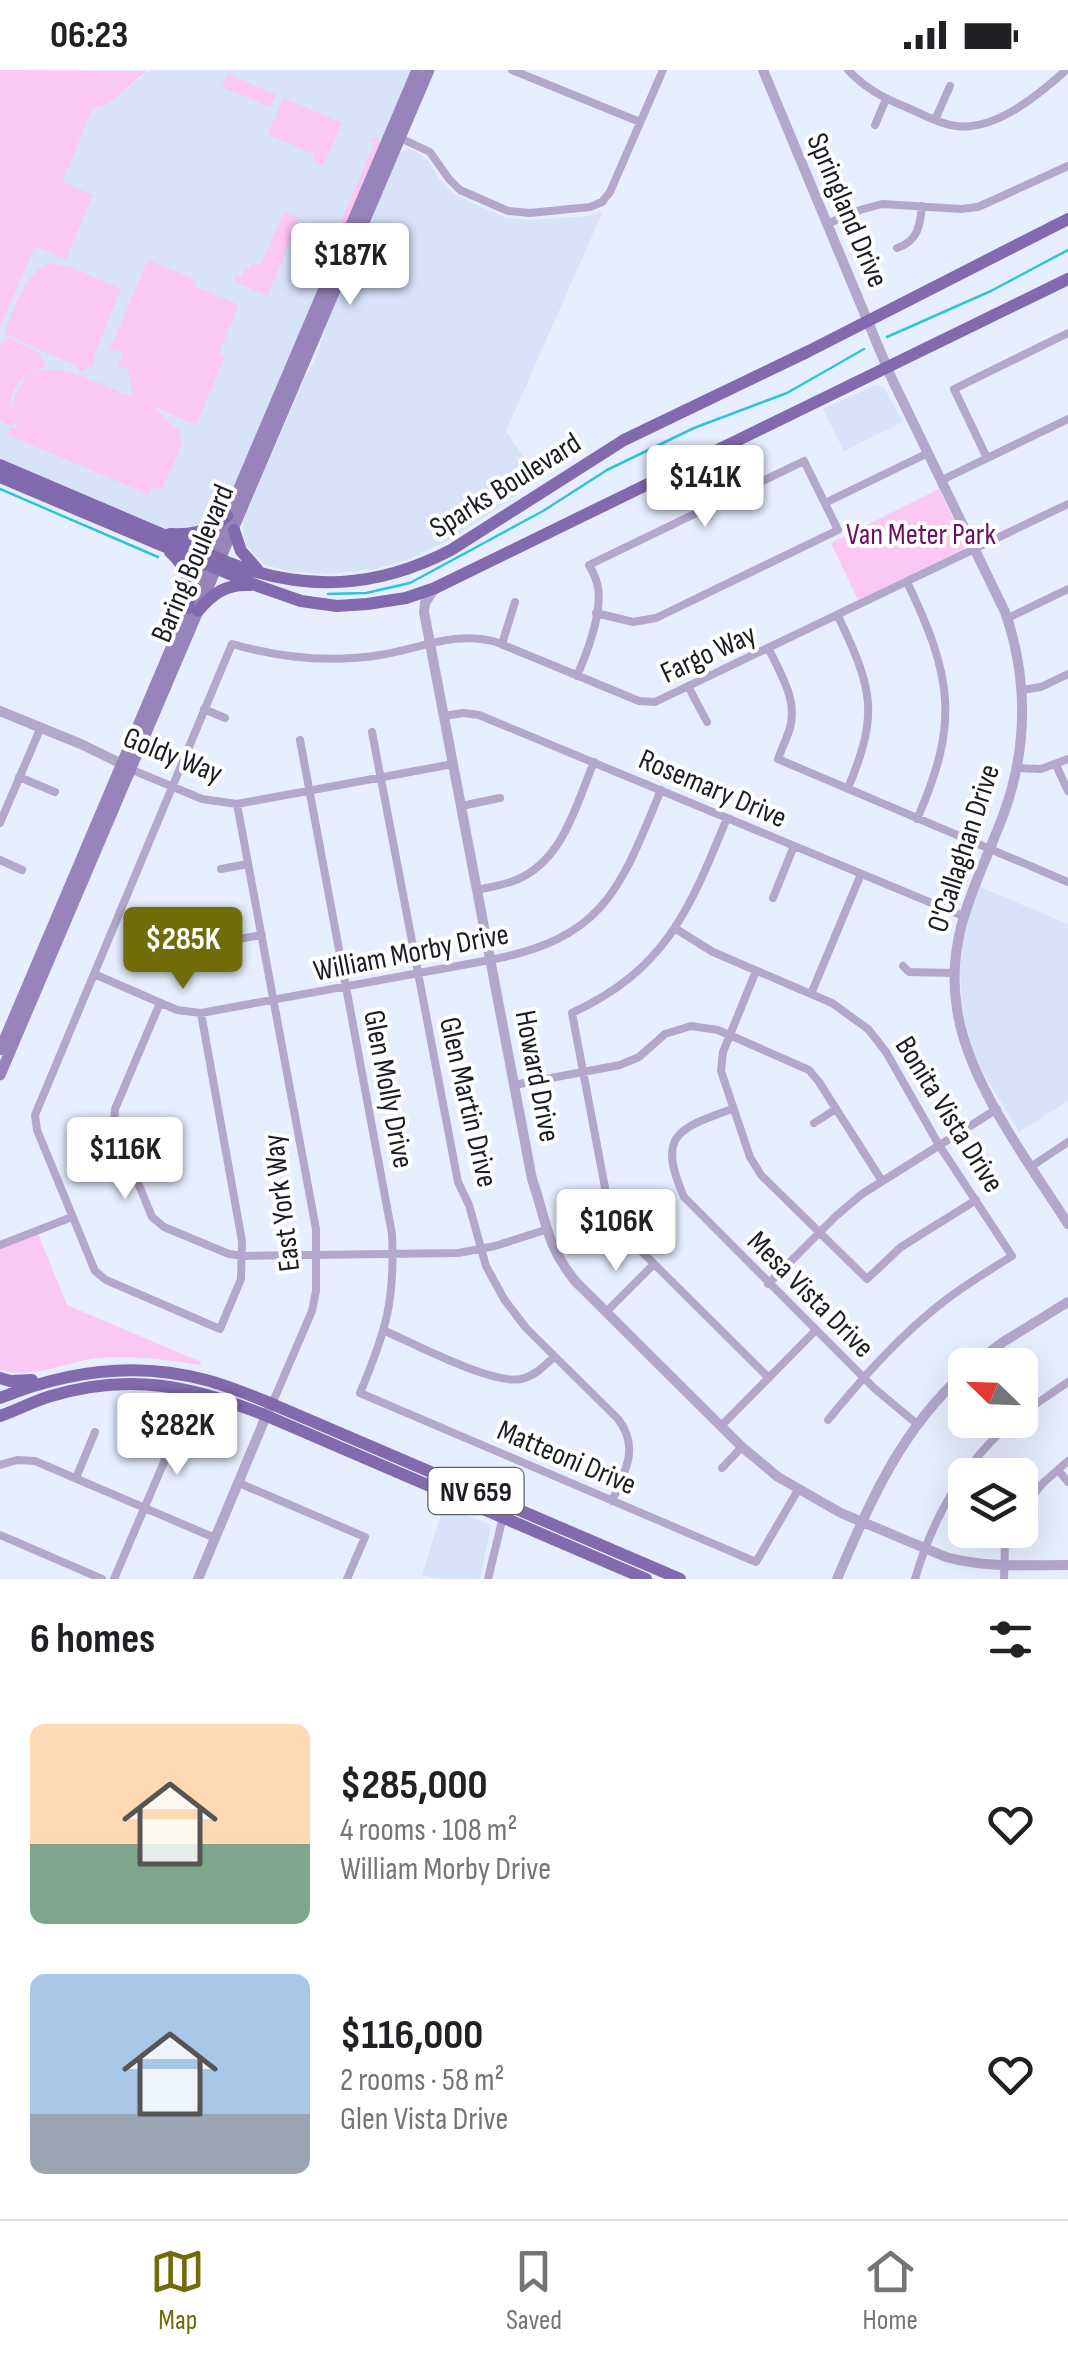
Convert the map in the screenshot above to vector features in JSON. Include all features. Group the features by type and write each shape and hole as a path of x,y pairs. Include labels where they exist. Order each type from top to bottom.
{"main road":[{"name":"Baring Boulevard","path":"395,136 417,70"},
{"name":"Baring Boulevard","path":"0,1075 4,1044 395,136 429,70"},
{"name":"Sparks Boulevard","path":"214,562 310,582 344,583 390,576 431,560 624,440 1068,219"},
{"name":"Sparks Boulevard","path":"0,465 214,562 258,586 301,601 337,606 387,602 434,588 1068,279"},
{"name":"Sparks Boulevard","path":"0,477 163,540"},
{"path":"193,610 187,573 163,540 230,523 248,560 268,575"},
{"path":"193,610 224,588 258,586"},
{"name":"NV 659","path":"0,1398 74,1374 114,1370 183,1374 227,1386 269,1410 504,1511 680,1579"},
{"path":"0,1378 22,1382 74,1374"},
{"name":"NV 659","path":"0,1416 68,1392 127,1383 206,1393 269,1410"},
{"name":"NV 659","path":"504,1511 646,1579"}],"street":[{"path":"512,70 640,122"},
{"path":"395,136 430,152 460,190 508,211 530,214 590,207 602,202 610,192 662,70"},
{"name":"Springland Drive","path":"762,70 888,368"},
{"path":"848,70 886,99 956,126 986,123 1026,104 1065,73"},
{"path":"935,120 950,86"},
{"path":"874,126 886,99"},
{"path":"827,224 878,205 961,210 982,206 1068,166"},
{"path":"897,248 916,234 922,206"},
{"path":"988,458 954,388 1068,334"},
{"name":"O'Callaghan Drive","path":"888,368 1008,618 1016,648 1022,690 1017,768 1004,814 963,916 954,973 957,1008 978,1076 1068,1223"},
{"path":"942,480 1068,418"},
{"path":"825,503 928,453"},
{"path":"577,676 596,614 598,588 589,565 804,460 838,530 648,621 596,614"},
{"name":"Fargo Way","path":"204,709 232,644 294,657 338,660 383,655 448,638 472,637 502,644 646,703 662,700 1068,504"},
{"path":"907,582 935,645 945,698 941,754 917,820"},
{"name":"Howard Drive","path":"434,588 424,612 532,1179 545,1230 566,1270 742,1447 798,1490 862,1522 962,1562 1068,1566"},
{"path":"1008,618 1068,589"},
{"path":"502,644 515,602"},
{"path":"838,616 858,658 868,700 865,742 848,788"},
{"path":"769,649 788,690 792,709 790,728 778,759 1068,882"},
{"path":"1022,690 1041,687 1068,674"},
{"path":"689,688 707,722"},
{"path":"201,1013 243,1256 242,1279 220,1330 100,1276 72,1217 36,1116 204,709 225,718"},
{"name":"Goldy Way","path":"0,711 202,799 237,804 453,764"},
{"name":"Rosemary Drive","path":"444,716 479,715 963,916"},
{"path":"0,823 41,727"},
{"name":"Glen Martin Drive","path":"372,732 455,1170 470,1205 480,1250 504,1299 526,1328 618,1419 626,1432 630,1454 612,1501"},
{"name":"Glen Molly Drive","path":"300,740 391,1224 392,1294 385,1331 360,1392"},
{"path":"1017,768 1028,770 1068,760"},
{"path":"477,890 517,880 546,860 565,831 594,762"},
{"path":"1056,765 1068,791"},
{"path":"20,777 55,792"},
{"name":"William Morby Drive","path":"94,974 177,1010 201,1013 522,954 569,934 595,913 624,875 661,790"},
{"path":"461,806 500,798"},
{"name":"East York Way","path":"198,1579 312,1311 316,1291 314,1212 237,804"},
{"path":"728,818 694,897 661,948 606,996 572,1013 613,1216 625,1234 769,1378"},
{"path":"772,898 794,846"},
{"path":"0,860 22,870"},
{"path":"221,869 248,864"},
{"path":"811,994 861,874"},
{"name":"Bonita Vista Drive","path":"676,929 713,952 844,1010 878,1040 939,1145 1012,1256 945,1300 863,1377"},
{"path":"192,940 198,946 262,935"},
{"path":"903,966 909,972 954,973"},
{"path":"756,971 723,1052 721,1070 755,1166 866,1279 901,1248 976,1200"},
{"path":"160,1003 114,1116 148,1211 158,1223 229,1254 243,1256 458,1253 545,1230"},
{"path":"514,1085 630,1062 665,1034 682,1027 709,1027 809,1070 882,1180"},
{"path":"768,1284 848,1204 997,1108"},
{"name":"Mesa Vista Drive","path":"732,1109 682,1131 672,1150 672,1165 688,1204 916,1424"},
{"path":"814,1123 836,1109"},
{"path":"1032,1166 1068,1142"},
{"path":"134,1174 156,1167"},
{"path":"0,1245 72,1217"},
{"path":"606,1312 654,1264"},
{"path":"996,1348 1068,1302"},
{"path":"721,1426 816,1330"},
{"path":"385,1331 499,1379 526,1378 554,1356"},
{"path":"828,1420 863,1377"},
{"path":"1038,1402 1068,1382"},
{"path":"837,1579 885,1472 916,1424 948,1390"},
{"name":"Matteoni Drive","path":"360,1392 756,1562 798,1490"},
{"path":"76,1478 95,1432"},
{"path":"114,1579 176,1434"},
{"path":"916,1579 924,1548 946,1503 994,1438"},
{"path":"722,1468 742,1447"},
{"path":"0,1465 26,1460 216,1538"},
{"path":"1038,1491 1068,1462"},
{"path":"1058,1470 1068,1482"},
{"path":"238,1483 365,1537 347,1579"},
{"path":"488,1579 504,1511"},
{"path":"0,1536 102,1579"},
{"path":"1004,1579 1005,1548"}],"shaded area":[{"path":"150,70 412,70 224,514 209,527 172,531 0,458 0,327 92,110 108,104"},
{"path":"407,149 428,161 455,195 506,218 590,216 603,211 506,431 539,480 453,538 410,559 375,569 328,574 264,565 246,545 244,518 314,363 399,154"},
{"path":"875,385 884,388 903,422 844,451 823,409"},
{"path":"980,887 1068,924 1068,1101 1019,1132 982,1071 962,1009 962,947"},
{"path":"444,1505 491,1525 480,1579 422,1575"}],"green space":[{"path":"0,70 147,71 108,104 92,110 62,182 93,195 66,259 35,246 0,327"},
{"path":"228,74 276,95 270,107 222,87"},
{"path":"283,98 342,123 323,166 313,162 316,155 268,135"},
{"path":"372,137 380,145 335,249 331,245 374,144"},
{"path":"284,212 300,219 267,296 234,281 252,263 260,266"},
{"path":"148,260 196,280 194,286 235,303 238,308 219,353 225,356 196,425 153,406 179,430 182,444 162,490 152,487 148,494 8,435 11,427 18,429 15,421 11,426 0,421 0,346 6,337 37,351 47,366 32,373 14,389 12,412 18,389 29,376 44,370 79,376 133,397 128,368 118,367 123,354 110,349"},
{"path":"49,263 70,267 121,289 93,358 94,365 79,372 77,366 4,334 26,285"},
{"name":"Van Meter Park","path":"939,489 964,549 858,600 831,543"},
{"path":"38,1234 67,1305 201,1362 200,1365 112,1357 37,1372 0,1369 0,1249"}],"waterway":[{"path":"887,337 991,291 1068,250"},
{"path":"328,594 366,593 410,583 543,511 607,470 694,428 787,393 864,349"},
{"path":"0,489 158,557"}]}
